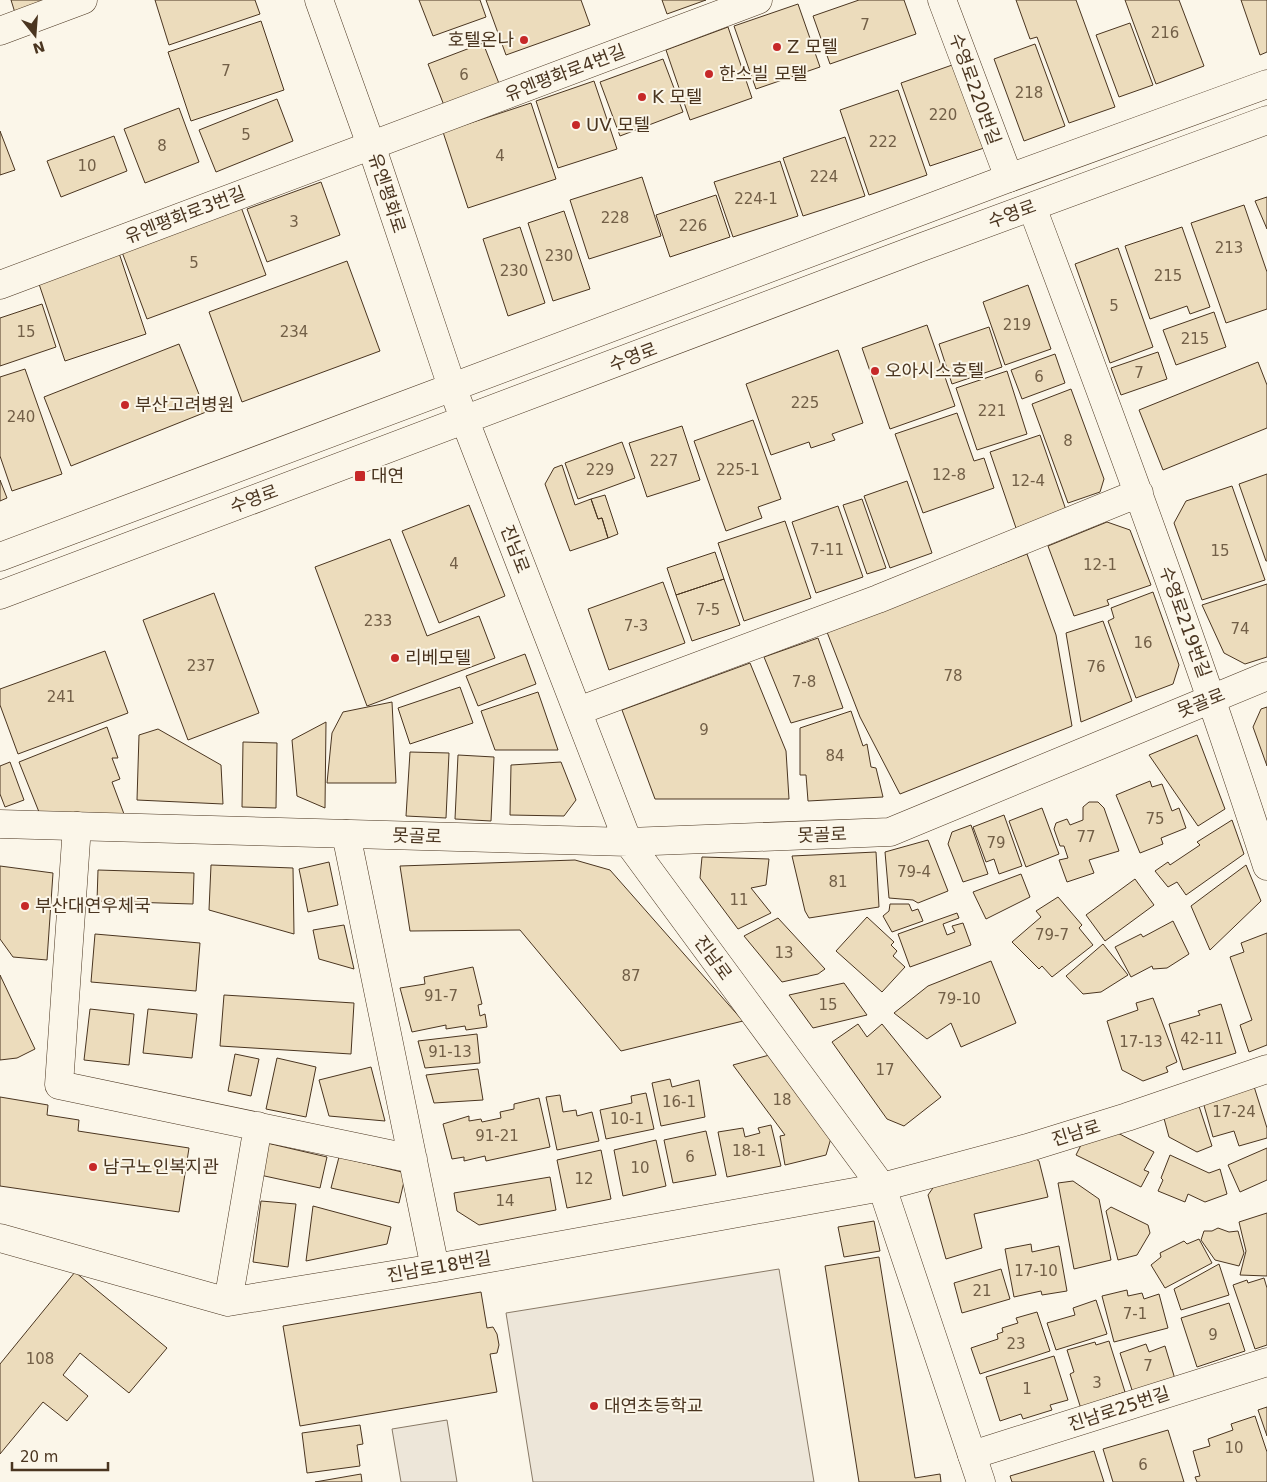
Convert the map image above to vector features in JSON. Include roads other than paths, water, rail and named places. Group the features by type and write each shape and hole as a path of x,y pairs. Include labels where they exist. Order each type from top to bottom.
{"street":[{"path":"0,31 83,0"},
{"name":"유엔평화로","path":"319,0 371,145 452,387"},
{"name":"유엔평화로4번길","path":"371,145 758,0"},
{"name":"수영로220번길","path":"942,0 1008,178"},
{"name":"수영로","path":"0,557 1008,178 1267,84"},
{"name":"수영로","path":"0,595 1267,120"},
{"name":"유엔평화로3번길","path":"0,285 371,145"},
{"name":"수영로219번길","path":"1032,207 1140,493 1212,698 1267,866"},
{"name":"진남로","path":"452,387 628,842 882,1187 981,1482"},
{"path":"578,711 878,599 1140,493"},
{"name":"못골로","path":"0,824 628,842 890,832 1267,676"},
{"path":"77,826 59,1085 413,1159"},
{"path":"346,834 435,1268"},
{"name":"진남로","path":"882,1187 1028,1148 1127,1118 1267,1069"},
{"path":"228,1302 258,1126"},
{"name":"진남로18번길","path":"0,1238 228,1302 435,1268 882,1187"},
{"name":"진남로25번길","path":"972,1455 1267,1362"}],"place":[{"name":"호텔온나","path":"524,40"},
{"name":"Z 모텔","path":"777,47"},
{"name":"한스빌 모텔","path":"709,74"},
{"name":"K 모텔","path":"642,97"},
{"name":"UV 모텔","path":"576,125"},
{"name":"오아시스호텔","path":"875,371"},
{"name":"부산고려병원","path":"125,405"},
{"name":"대연","path":"360,476"},
{"name":"리베모텔","path":"395,658"},
{"name":"부산대연우체국","path":"25,906"},
{"name":"남구노인복지관","path":"93,1167"},
{"name":"대연초등학교","path":"594,1406"}]}
